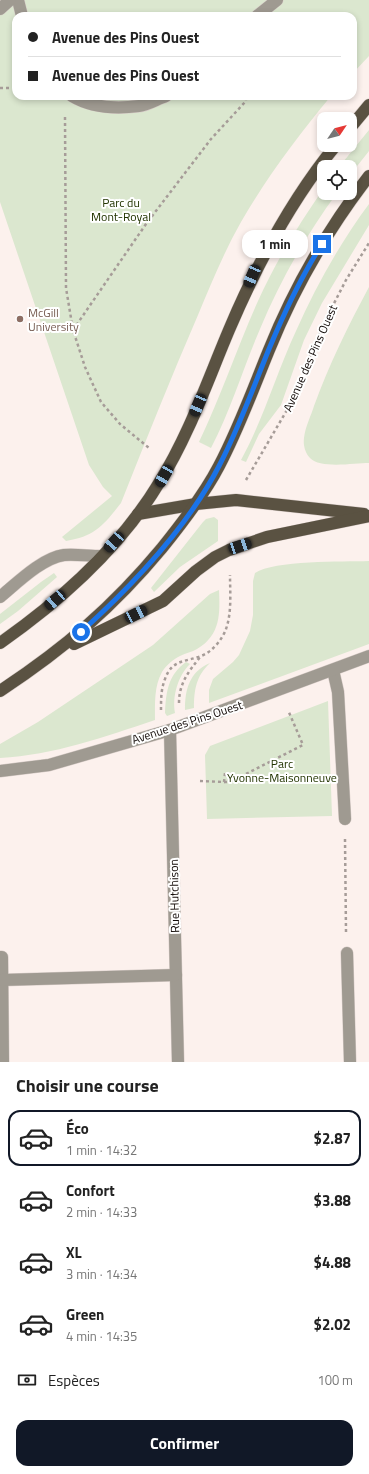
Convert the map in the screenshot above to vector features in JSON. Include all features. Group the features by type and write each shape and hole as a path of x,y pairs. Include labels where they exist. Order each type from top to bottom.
{"main road":[{"path":"357,120 369,106"},
{"path":"0,643 40,614 101,556 138,514 160,483 175,456 203,395 237,311 263,256 288,211 331,152"},
{"path":"0,690 55,653 81,632 122,594 170,539 196,504 220,465 268,350 301,282 328,234 369,176"},
{"path":"138,514 196,504 236,500 369,515"},
{"path":"55,653 163,600 214,557 229,550 267,537 369,515"}],"street":[{"path":"0,9 10,0"},
{"path":"18,0 21,12"},
{"path":"262,12 277,0"},
{"path":"79,100 84,103 108,107 140,106 156,100"},
{"path":"0,597 35,569 58,557 71,555 101,556"},
{"name":"Avenue des Pins Ouest","path":"0,771 49,765 170,730 369,656"},
{"path":"333,670 338,692 345,819"},
{"name":"Rue Hutchison","path":"170,730 178,1062"},
{"path":"346,953 350,1062"},
{"path":"0,957 2,957 3,1062"},
{"path":"2,980 176,976"}],"path":[{"path":"0,88 12,88"},
{"path":"73,330 146,224 211,139 246,100"},
{"path":"65,111 67,169 66,288 73,330 85,368 101,402 120,424 149,448"},
{"name":"Avenue des Pins Ouest","path":"250,472 287,410 328,315 346,280 369,243"},
{"path":"179,706 182,683 201,656 217,644 226,630 229,619 230,576"},
{"path":"161,713 161,694 168,672 172,667 184,659 201,656"},
{"path":"200,781 230,782 303,745 288,710"},
{"path":"224,782 225,773"},
{"path":"345,819 346,953"}],"green space":[{"name":"Parc du Mont-Royal","path":"0,0 369,0 369,56 357,69 357,12 12,12 12,100 328,100 317,112 272,173 235,233 218,268 178,362 121,503 98,529 76,539 66,541 62,537 112,496 103,487 89,465 0,202"},
{"path":"369,130 369,151 357,166 357,160 345,160 351,152 357,152 357,145"},
{"path":"317,198 317,200 332,200 304,242 276,293 254,344 225,419 211,448 199,442 215,407 258,301 288,243"},
{"path":"369,204 369,225 322,303 304,340 281,405 259,434 246,462 241,460 256,428 289,347 312,298 338,249"},
{"path":"369,287 369,463 338,465 321,463 308,456 304,446 306,430 332,361"},
{"path":"214,517 218,520 218,541 180,567 154,592 151,588 203,522 206,519"},
{"path":"369,561 369,644 209,703 209,690 213,679 239,655 250,631 253,615 253,581 255,573 264,569 293,564"},
{"path":"54,573 57,577 18,611 0,624 0,614"},
{"path":"219,590 219,615 215,630 211,637 197,649 180,656 173,661 166,667 159,677 156,689 155,720 98,739 59,749 0,758 0,744 38,722 153,645 210,594"},
{"path":"186,662 190,664 182,674 175,693 175,713 167,716 165,713 165,705 169,684 175,672"},
{"path":"210,663 199,678 194,708 185,710 187,689 190,682 197,671"},
{"name":"Parc Yvonne-Maisonneuve","path":"328,701 332,816 207,819 205,755 210,746"}],"place":[{"name":"McGill University","path":"20,319"}],"route":[{"path":"81,632 144,570 170,539 204,492 220,465 241,420 259,377 268,350 280,324 322,244"}]}
